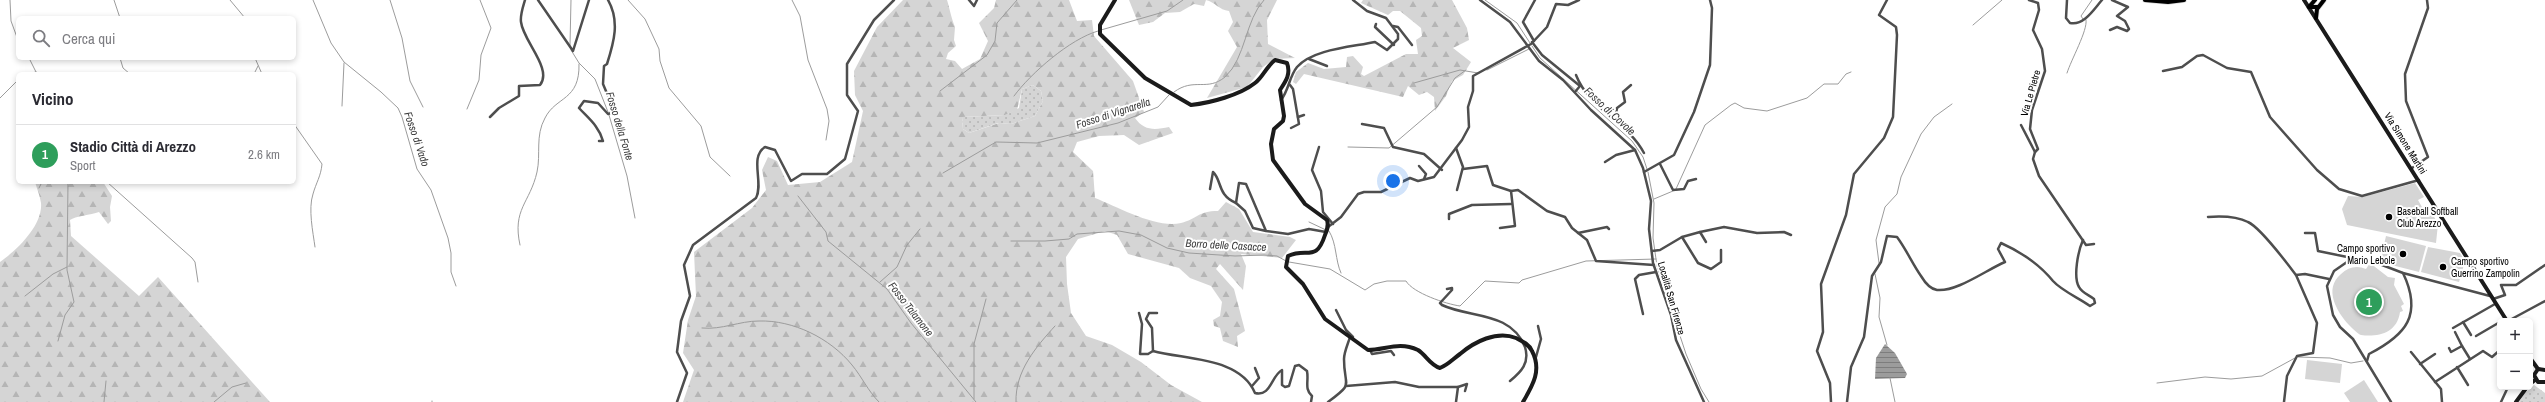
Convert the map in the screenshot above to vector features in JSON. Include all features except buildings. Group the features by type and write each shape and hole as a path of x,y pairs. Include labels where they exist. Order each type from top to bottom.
{"main road":[{"path":"1115,0 1099,29 1100,34 1133,68 1170,94 1191,106 1234,94 1256,82 1269,65 1275,60 1281,60 1287,63 1289,69 1288,78 1280,90 1280,100 1284,116 1283,121 1274,129 1271,144 1273,160 1305,204 1327,220 1328,227 1320,250 1315,253 1292,254 1286,259 1286,264 1303,284 1325,319 1370,350 1388,345 1416,349 1433,365 1440,368 1448,365 1475,343 1489,337 1512,336 1522,340 1531,348 1536,357 1535,380 1523,402"},
{"path":"2145,0 2168,2 2184,0"},
{"name":"Via Simone Martini","path":"2304,0 2420,180 2503,318"},
{"path":"2309,7 2315,0"},
{"path":"2316,18 2318,7 2324,0"},
{"path":"2309,7 2318,7"},
{"path":"2533,362 2538,369 2545,370"},
{"path":"2538,369 2534,375 2535,380 2538,382 2545,382"},
{"path":"2516,402 2525,390"}],"street":[{"path":"490,118 503,105 518,96 518,86 540,85 544,78 543,68 532,50 521,22 525,0"},
{"path":"538,0 573,52 589,0"},
{"path":"599,141 603,141 602,137 592,120 586,117 579,108 584,101 598,103 608,114 611,113 611,103 603,84 604,66 607,64 615,32 615,22 608,0"},
{"path":"677,402 687,373 677,352 681,321 690,296 684,265 687,254 693,245 756,198 759,185 757,159 761,149 765,147 775,150 791,181 802,174 827,174 845,159 858,111 847,95 847,64 874,20 894,0"},
{"path":"969,0 974,6 977,0"},
{"path":"1280,100 1290,85 1298,66 1320,53 1375,42 1386,50 1398,39 1398,34 1386,18 1367,12 1353,0"},
{"name":"Località San Firenze","path":"1480,0 1510,22 1527,47 1577,89 1591,110 1635,150 1646,171 1651,201 1649,230 1655,251 1654,265 1671,315 1678,347 1704,402"},
{"path":"1535,0 1523,22 1533,42 1542,55 1577,89 1638,141 1644,153"},
{"path":"1328,227 1341,217 1358,194 1364,192 1381,192 1410,178 1424,180 1434,177 1442,170 1469,127 1468,107 1473,91 1473,76 1527,47 1533,42 1547,27 1556,4 1568,5 1579,0"},
{"path":"1646,171 1674,155 1694,112 1705,80 1712,49 1712,8 1710,0"},
{"path":"1831,402 1830,383 1818,351 1823,332 1821,284 1846,215 1854,174 1884,138 1893,117 1897,35 1896,27 1879,15 1887,0"},
{"name":"Via Le Pietre","path":"2029,0 2038,3 2039,7 2033,30 2046,66 2030,120 2030,129 2038,149 2035,152"},
{"path":"2067,0 2066,18 2070,23 2076,24 2084,20 2102,0"},
{"path":"2110,30 2118,27 2127,31 2129,29 2125,21 2117,16 2128,7 2112,0"},
{"path":"2412,168 2428,157 2406,101 2405,74 2428,8 2427,0"},
{"path":"1376,24 1375,27 1394,44"},
{"path":"1393,26 1398,27 1412,45"},
{"path":"2163,71 2182,67 2197,56 2203,55 2228,68 2251,72 2270,117 2317,170 2342,191 2362,196 2420,180"},
{"path":"1309,59 1314,63 1327,66"},
{"path":"1576,75 1577,89"},
{"path":"1290,85 1293,89 1298,116 1298,126 1291,128"},
{"path":"1615,120 1617,108 1624,102 1623,92 1631,85"},
{"path":"1298,116 1304,115"},
{"path":"1362,124 1384,128 1393,147 1424,154 1442,170"},
{"path":"2021,125 2035,152 2033,159 2039,176 2086,245 2094,244"},
{"path":"1319,147 1312,170 1321,191 1323,212 1333,224"},
{"path":"1456,148 1463,169 1457,190"},
{"path":"1606,162 1616,155 1635,150"},
{"path":"1660,164 1673,190 1684,189 1688,181 1696,179"},
{"path":"1463,169 1478,165 1487,166 1491,184 1511,191 1518,190 1547,210 1565,217 1570,226 1587,240 1596,261 1654,265"},
{"path":"1420,166 1426,174 1424,180"},
{"path":"1210,189 1213,172 1221,190 1230,201 1236,203 1245,211 1253,228 1294,234 1315,229 1326,232"},
{"path":"1236,203 1237,184 1244,183 1252,202 1258,208 1266,231"},
{"path":"1500,228 1515,226 1511,204 1511,191"},
{"path":"1449,219 1449,214 1472,205 1511,204"},
{"path":"2208,217 2224,216 2248,222 2280,254 2296,275 2317,323 2313,353 2297,356 2289,371 2284,402"},
{"path":"1578,233 1607,227 1609,229"},
{"path":"1655,251 1682,237 1724,227 1757,233 1784,232 1791,235"},
{"path":"1700,232 1706,242"},
{"path":"2305,233 2315,233 2318,251 2388,266 2403,273 2491,297 2504,295 2502,285 2516,285 2545,265"},
{"path":"1847,402 1851,367 1864,337 1872,276 1881,262 1887,236 1897,237 1908,251 1921,276 1929,286 1936,290 1960,284 2005,262 1998,249 2001,244 2036,264 2050,274 2054,282 2090,306 2095,304 2094,299 2080,289 2077,282 2080,249 2083,240"},
{"path":"1682,237 1698,263 1707,268 1718,266 1721,250"},
{"path":"2361,259 2340,267 2329,279 2328,295 2333,315 2340,327 2353,339 2391,402"},
{"path":"1643,314 1635,279 1639,275 1656,272"},
{"path":"2368,364 2369,354 2400,336 2408,321 2410,294 2403,273"},
{"path":"2296,275 2305,274 2329,279"},
{"path":"1446,289 1452,288 1452,290 1444,296 1440,303 1502,322 1522,340 1526,351 1525,364 1510,381"},
{"path":"2511,318 2545,302"},
{"path":"2453,328 2495,304"},
{"path":"1336,310 1346,330 1356,341"},
{"path":"1139,313 1142,324 1140,354 1148,354 1153,350 1213,362 1243,376 1252,386 1255,393 1260,394 1267,391 1282,370 1282,385 1285,387 1289,386 1295,366 1299,365 1307,371 1308,377 1306,387 1312,396 1311,402"},
{"path":"1153,350 1152,328 1146,318 1149,313 1157,313"},
{"path":"2463,322 2472,335"},
{"path":"2476,336 2497,325"},
{"path":"1536,357 1541,339 1538,326"},
{"path":"2455,332 2470,359"},
{"path":"1328,402 1340,395 1346,386 1343,358 1350,337"},
{"path":"2449,348 2451,352 2462,346"},
{"path":"1370,350 1372,354 1391,351 1394,355"},
{"path":"2435,382 2482,351 2492,357 2497,353"},
{"path":"2411,352 2441,389 2442,402"},
{"path":"2420,364 2435,354"},
{"path":"2457,367 2468,385"},
{"path":"1252,386 1259,378 1255,368"},
{"path":"1346,386 1395,382 1419,387 1458,387 1467,384 1465,391"},
{"path":"1456,402 1458,387"},
{"path":"2501,402 2507,390"}],"green space":[{"path":"903,0 947,0 955,27 954,40 956,46 948,53 946,59 955,61 962,69 980,59 988,41 979,23 994,8 996,0 1069,0 1077,21 1092,20 1094,36 1133,81 1144,112 1135,118 1138,122 1146,127 1154,129 1169,127 1173,133 1139,145 1124,135 1099,136 1077,142 1073,152 1093,171 1095,198 1149,220 1171,224 1181,223 1206,212 1218,211 1226,202 1239,209 1253,232 1290,237 1296,240 1282,258 1241,254 1246,266 1243,290 1220,264 1216,269 1234,289 1245,331 1237,336 1238,347 1223,341 1220,328 1214,326 1213,320 1220,316 1222,302 1211,286 1190,278 1179,268 1128,254 1117,235 1105,231 1078,239 1066,257 1067,284 1071,313 1086,336 1112,345 1141,362 1171,385 1202,402 683,402 694,370 683,353 688,320 696,296 694,252 752,208 766,190 762,170 768,157 777,161 788,185 820,182 852,162 863,111 855,95 854,71 877,27","holes":["1033,85 1041,91 1043,101 1035,116 1011,124 999,123 969,133 963,129 962,117 1005,115 1017,110 1022,89"]},
{"path":"1129,0 1206,0 1204,6 1194,4 1180,12 1165,13 1153,22 1139,25"},
{"path":"1206,0 1277,0 1267,20 1268,44 1295,58 1274,59 1263,67 1247,87 1207,98 1237,47 1228,31 1233,22 1229,11 1222,9"},
{"path":"1363,0 1452,0 1467,28 1469,40 1453,48 1471,62 1463,75 1452,81 1446,96 1435,111 1434,97 1427,92 1419,95 1408,86 1403,97 1304,74 1296,84 1293,82 1296,72 1308,63 1324,69 1346,67 1347,57 1353,56 1363,67 1361,74 1364,76 1406,54 1418,54 1416,40 1422,36 1421,28 1400,11 1393,11 1388,15 1361,3"},
{"path":"1033,85 1041,91 1043,101 1035,116 1011,124 998,123 969,133 963,129 962,117 1005,115 1019,108 1022,89"},
{"name":"Baseball Softball Club Arezzo","path":"2415,183 2424,197 2418,200 2423,209 2428,206 2438,224 2436,243 2347,225 2342,209 2348,196 2363,197"},
{"path":"36,184 104,184 112,196 110,207 111,221 108,224 99,212 72,219 70,220 71,236 139,296 158,277 270,402 0,402 0,262 21,244 38,220 41,211"},
{"name":"Campo sportivo Mario Lebole","path":"2386,236 2426,246 2419,272 2380,262"},
{"name":"Campo sportivo Guerrino Zampolin","path":"2428,247 2460,253 2465,261 2459,282 2421,272"},
{"path":"2370,263 2388,277 2395,278 2394,285 2404,304 2401,306 2403,311 2400,312 2395,325 2391,329 2380,334 2361,335 2344,320 2336,307 2332,293 2333,286 2341,274 2353,267 2366,269"},
{"path":"2307,360 2342,364 2340,383 2305,379"},
{"path":"2364,380 2378,402 2350,402 2344,393"},
{"path":"2534,385 2545,393 2545,402 2519,402 2528,390 2533,390"}],"shaded area":[{"path":"1885,344 1895,353 1907,374 1905,378 1875,379 1876,358"}],"waterway":[{"path":"10,0 11,21 16,35"},
{"path":"114,0 119,16"},
{"path":"230,0 243,16"},
{"name":"Fosso di Vado","path":"313,0 331,43 344,62 398,108 417,169 431,190 448,238 451,253 451,272 456,286"},
{"path":"390,0 402,38 410,81 423,107"},
{"path":"467,109 479,80 481,55 491,28 480,0"},
{"name":"Fosso della Fonte","path":"570,45 571,0"},
{"path":"628,0 645,19 659,49 660,61 669,88 701,126 710,157 730,176"},
{"path":"792,0 800,16 808,60 827,109 829,121 826,140"},
{"path":"940,91 987,55 995,41 997,23 1017,0"},
{"path":"1101,30 1167,11 1183,0"},
{"name":"Fosso di Vignarella","path":"1174,92 1188,85 1212,84 1225,77 1237,60 1253,18 1264,0"},
{"name":"Fosso di Covole","path":"1485,0 1517,23 1530,43"},
{"path":"1973,25 2002,0"},
{"path":"2083,19 2081,16 2092,0"},
{"path":"2067,73 2082,38 2086,20"},
{"path":"1014,96 1030,77 1052,58 1075,41 1098,31"},
{"name":"Fosso di Covole","path":"1532,46 1540,58 1632,141 1643,157 1647,169"},
{"path":"1487,70 1529,49"},
{"name":"Fosso della Fonte","path":"571,50 579,63 595,79 608,112"},
{"path":"30,60 36,72"},
{"path":"121,60 123,68 128,72"},
{"path":"256,60 261,72"},
{"path":"342,106 344,63"},
{"path":"520,245 518,223 520,214 534,183 537,172 539,138 542,125 545,118 555,105 572,92 576,85 579,64"},
{"path":"255,72 258,66"},
{"path":"1414,83 1460,70 1478,73"},
{"path":"1348,147 1389,148 1437,107 1455,78 1466,70"},
{"path":"1676,189 1705,125 1731,105 1735,103 1744,108 1767,111 1807,98 1824,84 1838,84 1846,74 1851,72"},
{"path":"0,98 16,82"},
{"name":"Fosso di Vignarella","path":"943,173 996,142 1037,143 1118,123 1158,107 1169,95"},
{"path":"1879,263 1876,240 1885,207 1897,194 1901,177 1921,134 1934,117 1952,104"},
{"name":"Fosso della Fonte","path":"609,115 627,176 635,218"},
{"path":"296,127 322,164 311,206 311,220 315,247"},
{"name":"Fosso di Covole","path":"1648,172 1654,203 1653,238 1657,266 1686,354 1701,389 1709,402"},
{"path":"39,188 41,184"},
{"path":"58,341 65,315 74,302 67,270 68,184"},
{"path":"109,184 192,258 195,262 198,282"},
{"path":"1654,199 1673,191"},
{"name":"Fosso Talamone","path":"798,196 826,232 828,241 887,289 911,323 976,402"},
{"path":"1309,222 1326,230"},
{"path":"880,282 897,267 907,245 920,229"},
{"name":"Borro delle Casacce","path":"1011,241 1069,239 1077,234 1119,231 1141,235 1167,248 1189,253 1235,256 1277,256 1286,261"},
{"path":"1329,231 1332,236 1341,273"},
{"name":"Borro delle Casacce","path":"1289,262 1330,269 1365,290 1374,284 1387,281 1406,281 1415,290 1422,294 1460,306 1485,281 1519,283 1522,280 1586,261 1656,259"},
{"path":"25,296 53,274 67,267"},
{"path":"1875,274 1880,298 1879,317 1887,345"},
{"path":"974,399 974,344 986,299"},
{"path":"702,328 717,328 752,321 772,321 798,327 810,332 843,355 879,402"},
{"path":"1016,402 1019,380 1028,360 1055,326"},
{"path":"2298,357 2330,358 2351,363 2363,361"},
{"path":"2157,383 2205,377 2231,379 2262,376 2295,358"},
{"path":"1890,378 1895,402"},
{"path":"104,402 106,381"},
{"path":"214,402 232,387 246,383"}],"place":[{"name":"Baseball Softball Club Arezzo","path":"2389,217"},
{"name":"Campo sportivo Mario Lebole","path":"2403,254"},
{"name":"Campo sportivo Guerrino Zampolin","path":"2443,267"},
{"name":"Stadio Città di Arezzo","path":"2369,302"}]}
